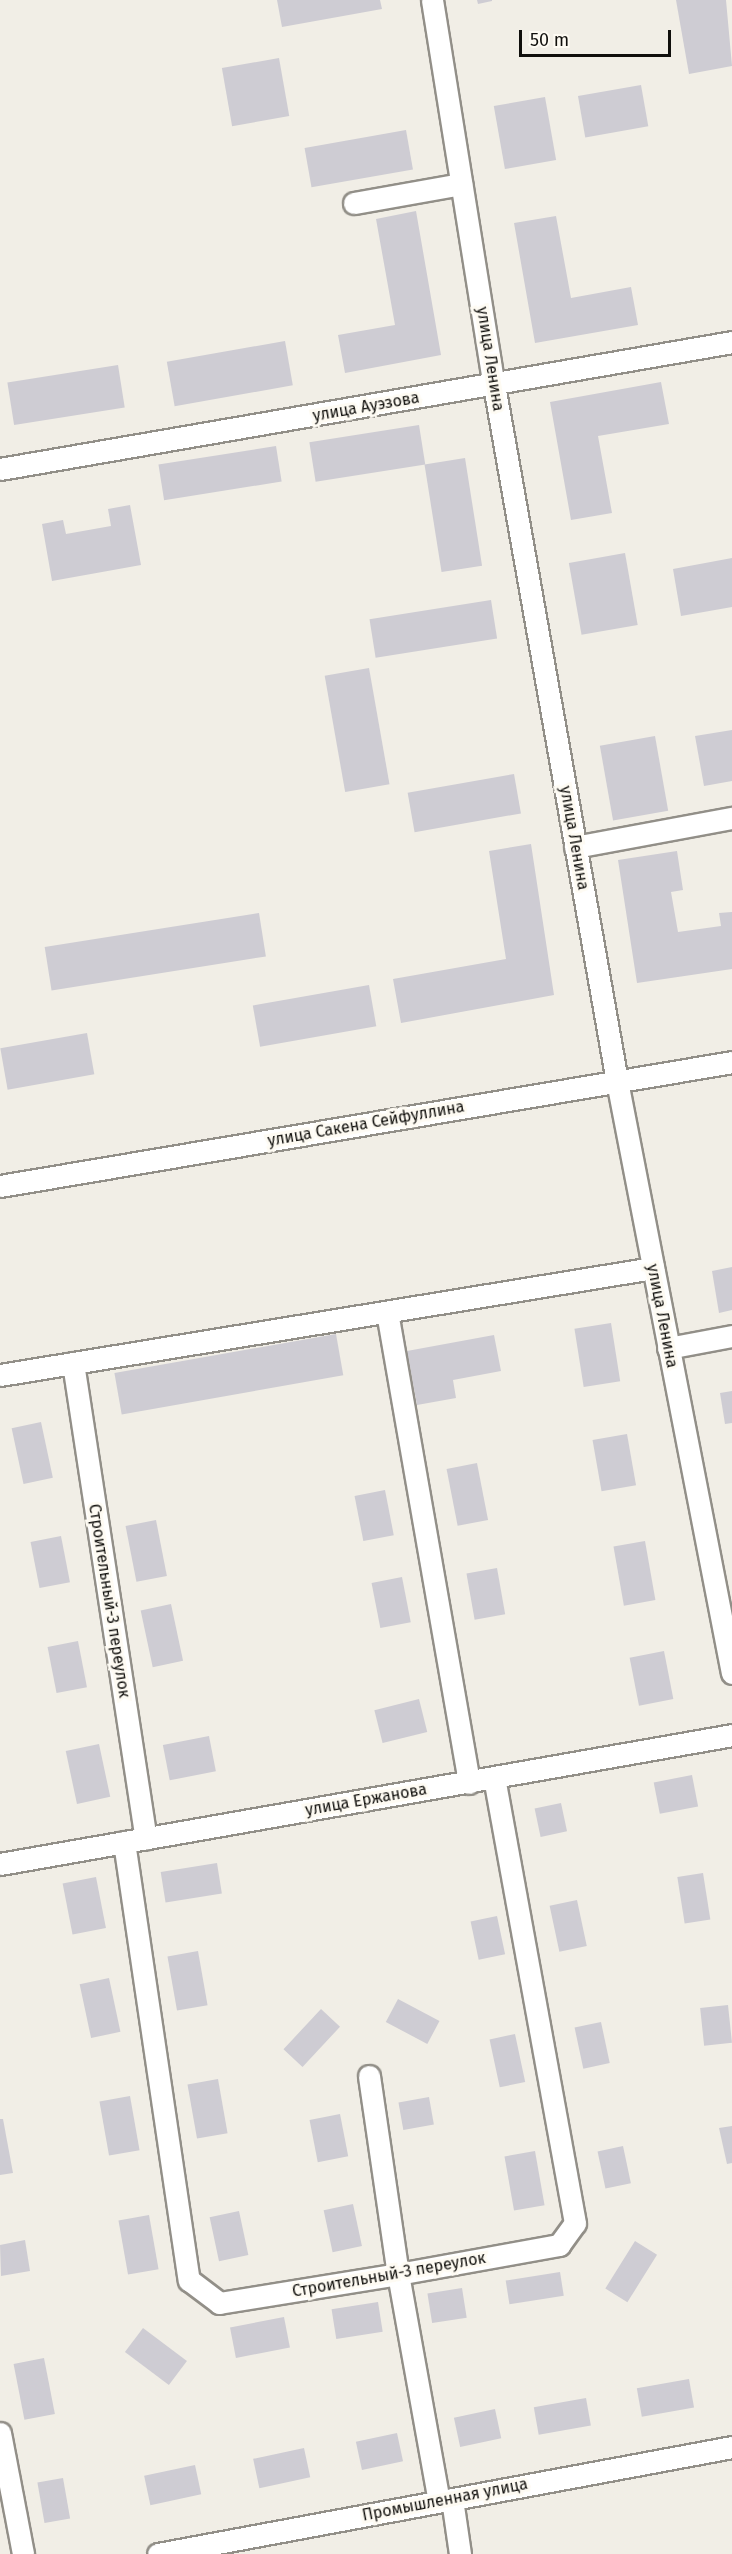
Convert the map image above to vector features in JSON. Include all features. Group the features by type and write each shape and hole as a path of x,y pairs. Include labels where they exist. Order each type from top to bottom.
{"street":[{"name":"улица Ленина","path":"432,0 494,385 616,1082 732,1673"},
{"path":"354,203 461,184"},
{"name":"улица Ауэзова","path":"0,469 732,342"},
{"path":"575,847 732,818"},
{"name":"улица Сакена Сейфуллина","path":"0,1186 732,1062"},
{"path":"0,1375 653,1268"},
{"path":"387,1312 469,1783"},
{"path":"668,1348 732,1336"},
{"name":"Строительный-3 переулок","path":"73,1363 146,1838"},
{"name":"улица Ержанова","path":"0,1864 494,1779 732,1735"},
{"name":"Строительный-3 переулок","path":"124,1842 189,2280 219,2303 398,2274 559,2245 575,2223 494,1779"},
{"path":"369,2076 398,2274 445,2500 460,2554"},
{"path":"0,2433 23,2554"},
{"name":"Промышленная улица","path":"158,2554 732,2447"}],"building":[{"path":"277,0 380,0 382,9 282,27"},
{"path":"477,0 492,0 492,1 478,4"},
{"path":"676,0 726,0 732,66 689,74"},
{"path":"279,58 289,116 232,126 222,68"},
{"path":"641,85 648,126 585,137 578,96"},
{"path":"545,97 556,160 505,169 494,106"},
{"path":"406,130 413,169 312,187 305,148"},
{"path":"416,211 441,355 345,373 338,335 395,325 376,219"},
{"path":"556,216 571,298 631,287 638,325 535,343 514,223"},
{"path":"285,341 293,385 175,406 167,362"},
{"path":"118,365 125,407 14,425 7,383"},
{"path":"661,382 669,424 598,436 612,513 571,520 550,402"},
{"path":"419,425 425,465 316,482 309,442"},
{"path":"276,446 282,482 164,500 158,465"},
{"path":"465,458 482,566 442,572 425,464"},
{"path":"130,505 141,565 52,581 42,524 63,520 66,534 111,526 108,509"},
{"path":"625,553 638,625 582,635 569,563"},
{"path":"732,558 732,607 681,616 673,569"},
{"path":"491,600 497,639 376,658 370,619"},
{"path":"369,668 389,784 345,792 325,676"},
{"path":"732,730 732,781 704,786 695,736"},
{"path":"655,736 668,811 613,821 600,746"},
{"path":"514,774 521,813 415,832 408,793"},
{"path":"531,844 554,995 401,1023 393,979 506,959 489,851"},
{"path":"677,851 683,890 671,892 678,932 721,926 719,913 732,912 732,969 637,983 618,860"},
{"path":"259,913 266,956 52,990 45,947"},
{"path":"369,985 376,1026 260,1047 253,1005"},
{"path":"87,1033 94,1074 8,1090 0,1048"},
{"path":"732,1267 732,1310 719,1313 712,1271"},
{"path":"611,1323 620,1381 584,1387 574,1329"},
{"path":"336,1334 343,1375 122,1414 114,1373"},
{"path":"494,1335 501,1371 453,1380 456,1398 417,1405 407,1351"},
{"path":"732,1391 732,1423 725,1424 720,1393"},
{"path":"41,1422 53,1478 24,1484 12,1428"},
{"path":"627,1434 636,1485 602,1491 593,1440"},
{"path":"477,1463 488,1520 458,1526 447,1469"},
{"path":"385,1490 394,1535 363,1541 355,1496"},
{"path":"156,1520 167,1576 136,1582 126,1526"},
{"path":"61,1536 70,1582 40,1588 31,1542"},
{"path":"645,1541 655,1600 624,1606 613,1547"},
{"path":"497,1568 505,1614 475,1620 466,1573"},
{"path":"402,1577 411,1622 380,1628 372,1583"},
{"path":"171,1604 183,1661 153,1667 141,1610"},
{"path":"78,1641 87,1687 57,1693 48,1647"},
{"path":"664,1651 673,1699 639,1706 630,1658"},
{"path":"419,1699 427,1732 383,1743 374,1710"},
{"path":"209,1736 216,1771 170,1780 163,1745"},
{"path":"99,1744 110,1797 77,1804 66,1751"},
{"path":"692,1775 698,1806 660,1814 654,1782"},
{"path":"561,1803 567,1831 541,1837 535,1809"},
{"path":"217,1863 222,1894 166,1903 161,1872"},
{"path":"703,1873 710,1919 685,1923 677,1877"},
{"path":"96,1877 106,1928 73,1935 63,1883"},
{"path":"577,1900 587,1946 559,1952 550,1906"},
{"path":"497,1916 505,1954 479,1960 471,1922"},
{"path":"198,1951 208,2005 177,2011 167,1956"},
{"path":"109,1978 120,2032 91,2038 80,1984"},
{"path":"398,1999 439,2021 427,2044 386,2022"},
{"path":"728,2005 732,2043 704,2046 700,2008"},
{"path":"321,2009 340,2027 303,2067 283,2049"},
{"path":"601,2022 610,2063 583,2069 575,2028"},
{"path":"515,2034 525,2082 500,2087 490,2039"},
{"path":"218,2079 228,2133 197,2139 187,2084"},
{"path":"130,2096 140,2150 109,2156 99,2101"},
{"path":"429,2097 434,2125 403,2130 398,2102"},
{"path":"340,2114 348,2156 318,2162 310,2120"},
{"path":"0,2119 3,2119 13,2173 0,2175"},
{"path":"732,2126 732,2163 727,2164 719,2128"},
{"path":"623,2146 631,2183 605,2189 598,2151"},
{"path":"535,2151 545,2205 514,2211 504,2156"},
{"path":"353,2204 362,2246 333,2252 324,2210"},
{"path":"239,2211 248,2255 219,2261 210,2217"},
{"path":"149,2215 159,2269 128,2275 118,2220"},
{"path":"25,2240 30,2271 1,2276 0,2245"},
{"path":"635,2241 657,2255 627,2302 605,2288"},
{"path":"560,2272 564,2296 509,2304 506,2281"},
{"path":"462,2288 467,2318 432,2323 427,2293"},
{"path":"378,2302 383,2332 336,2339 332,2309"},
{"path":"284,2317 290,2347 236,2358 230,2327"},
{"path":"143,2328 187,2361 169,2385 125,2352"},
{"path":"44,2358 55,2414 24,2420 14,2364"},
{"path":"689,2379 694,2408 642,2417 637,2388"},
{"path":"586,2398 591,2426 539,2435 534,2407"},
{"path":"495,2409 501,2438 460,2447 454,2418"},
{"path":"397,2433 403,2461 362,2470 356,2442"},
{"path":"304,2448 310,2477 259,2488 253,2459"},
{"path":"195,2465 201,2494 150,2505 144,2476"},
{"path":"63,2478 70,2518 45,2523 37,2483"}]}
